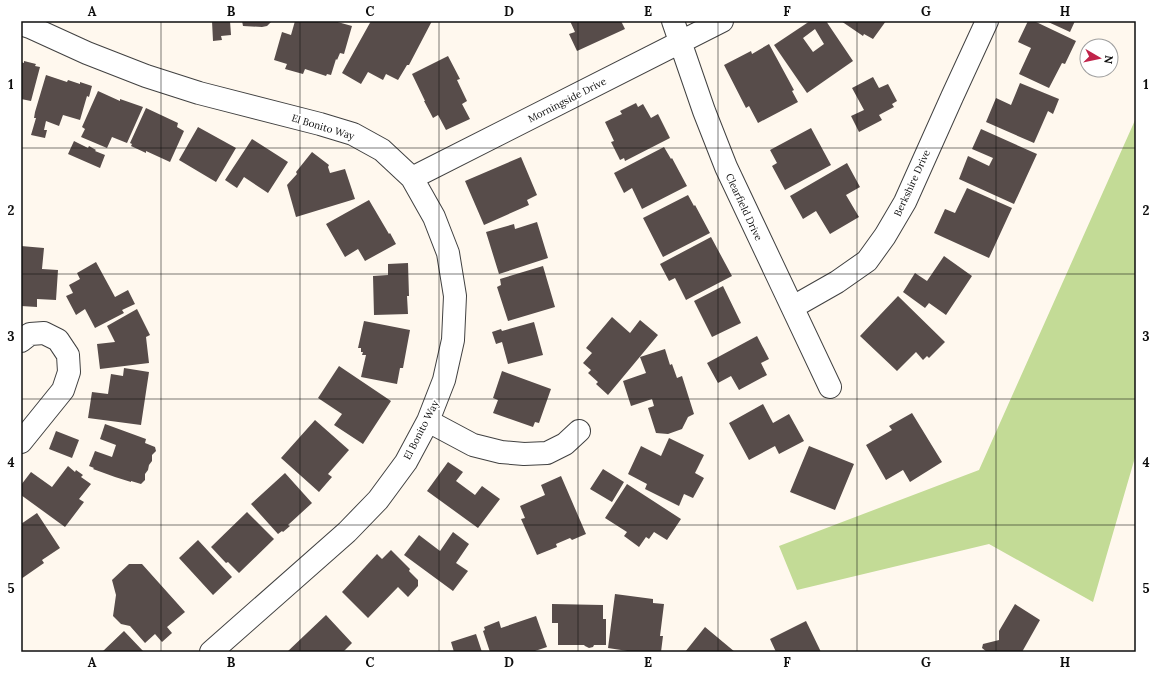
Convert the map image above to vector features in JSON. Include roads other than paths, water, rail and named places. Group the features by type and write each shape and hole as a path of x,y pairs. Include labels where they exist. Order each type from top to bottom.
{"street":[{"name":"Clearfield Drive","path":"673,21 704,111 726,167 830,387"},
{"name":"Morningside Drive","path":"412,178 722,21"},
{"name":"Berkshire Drive","path":"793,307 837,282 867,261 885,236 905,202 987,21"},
{"name":"El Bonito Way","path":"21,24 87,53 146,76 199,93 320,124 352,134 382,150 412,178 434,217 448,253 455,296 453,340 444,380 428,420 406,462 378,500 347,532 211,652"},
{"path":"21,341 30,334 44,333 58,340 68,355 69,372 63,390 21,442"},
{"path":"428,420 473,445 501,452 524,454 547,453 564,444 579,431"}]}
